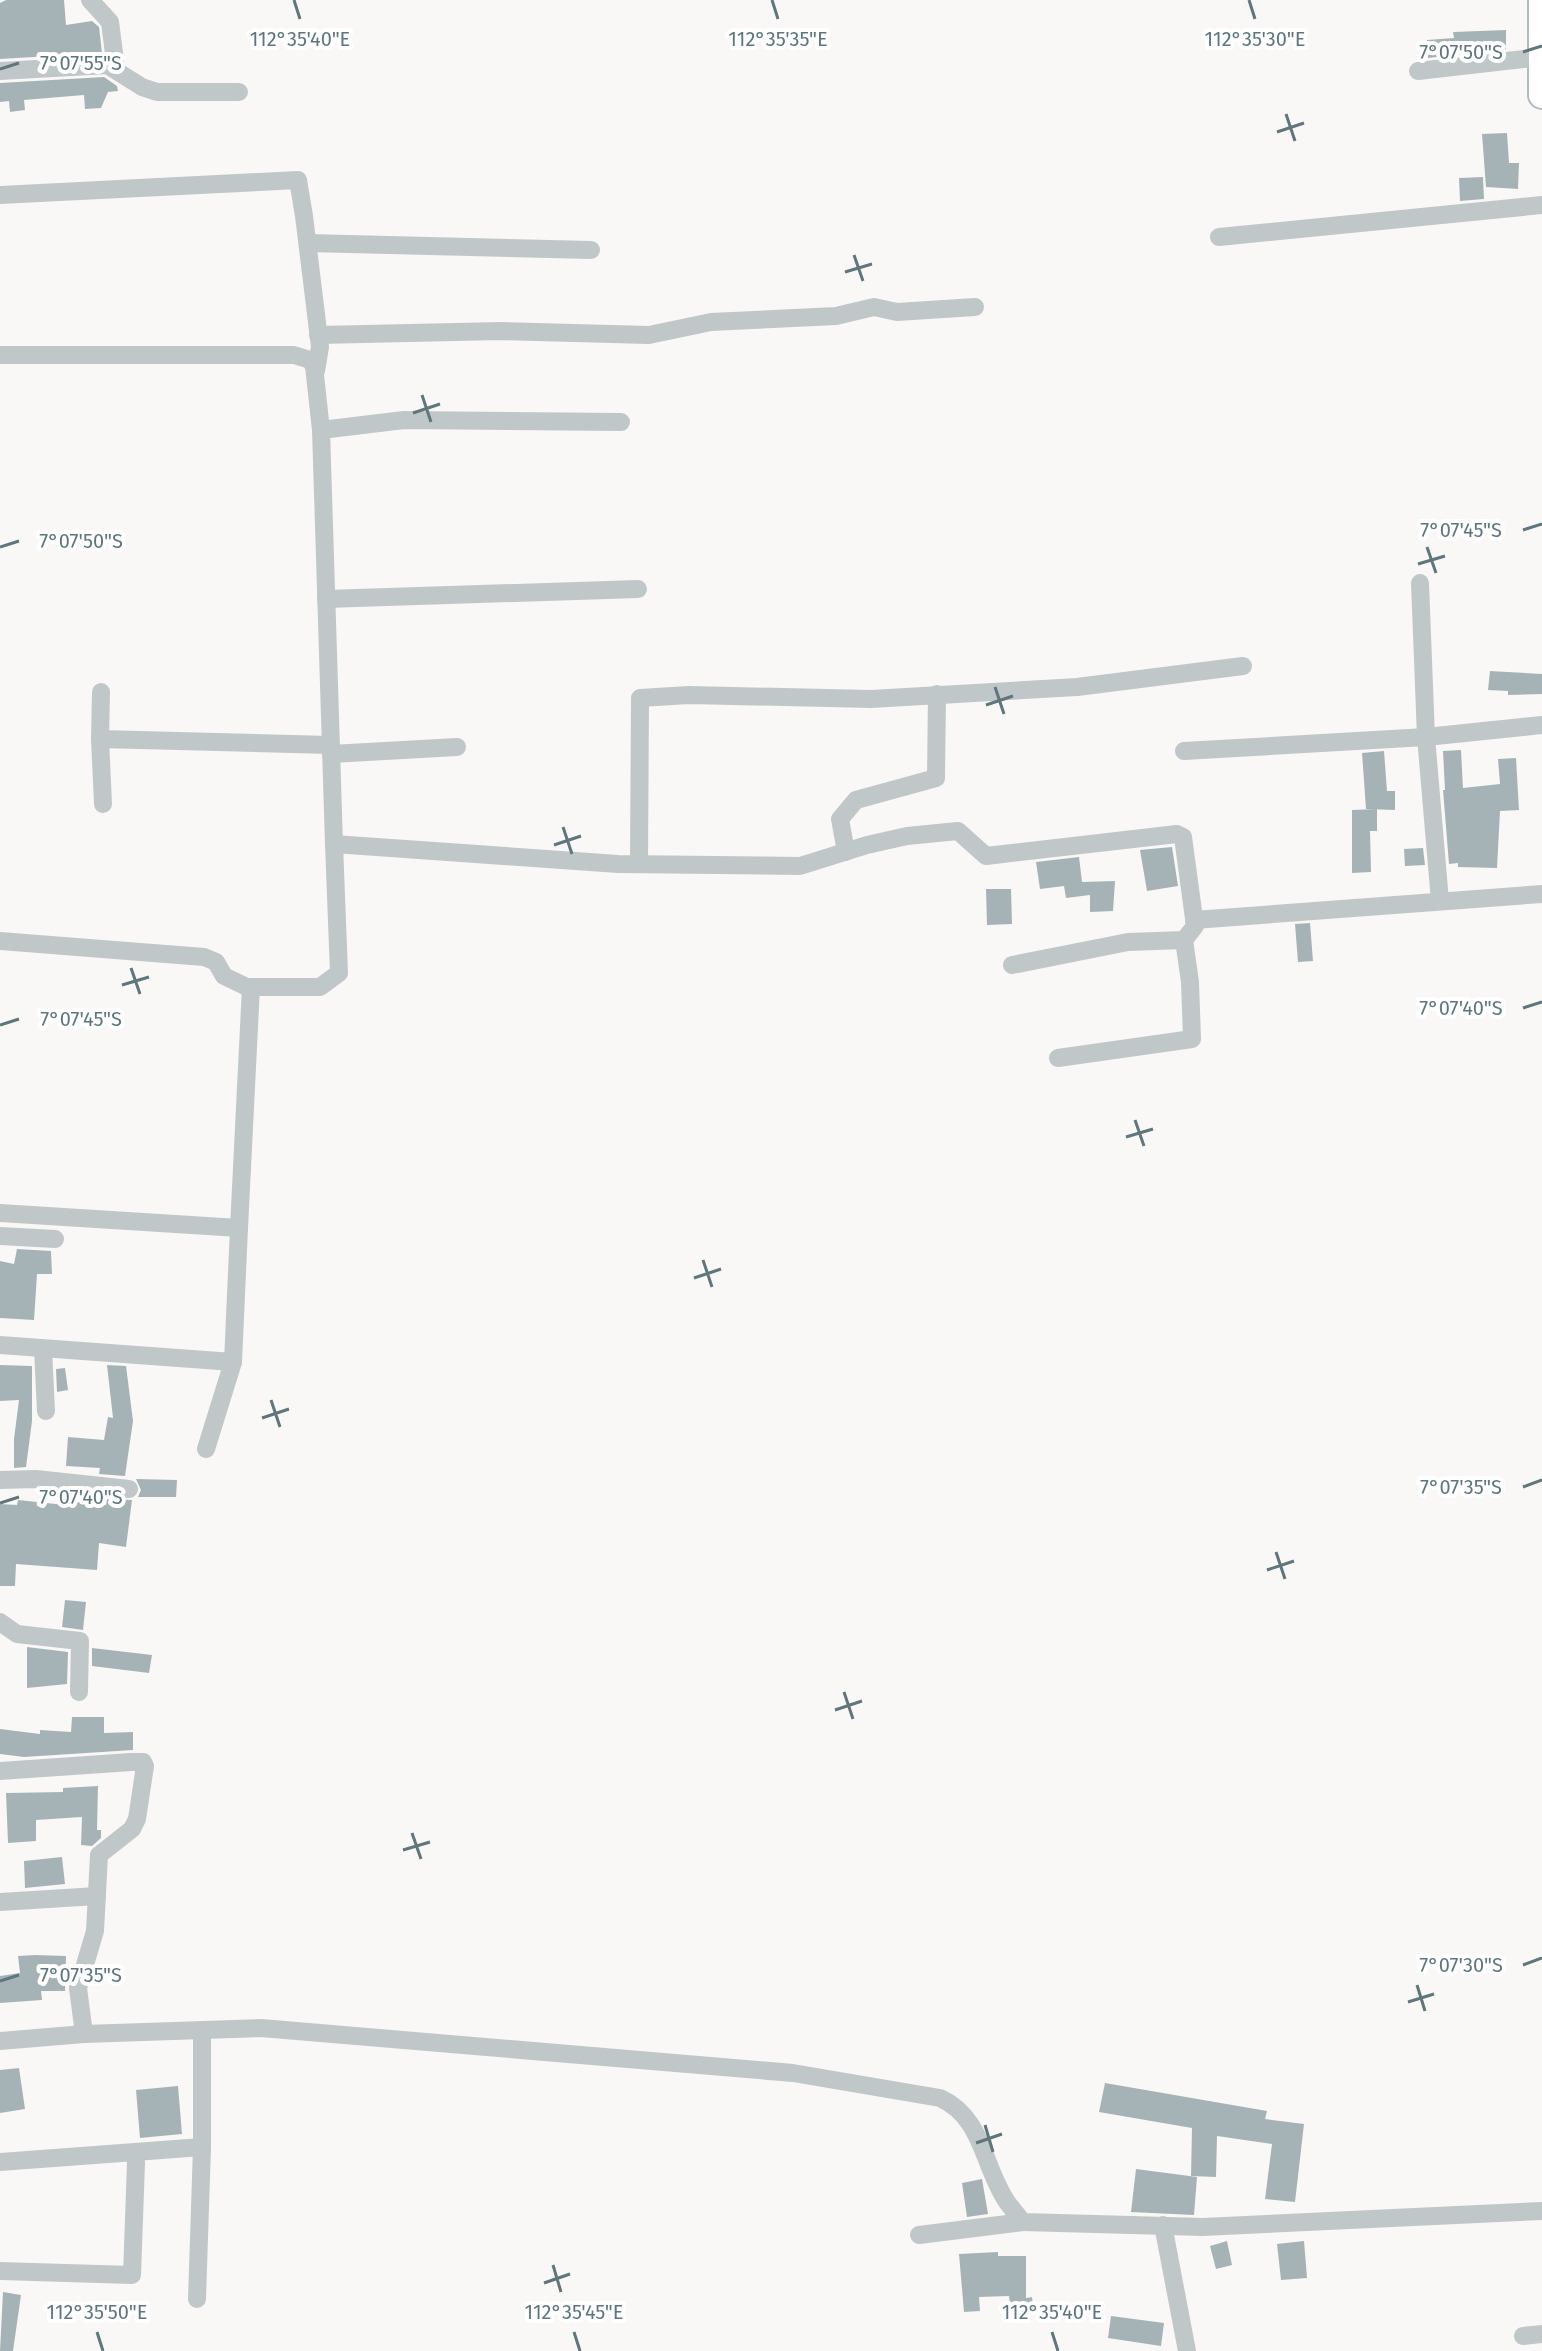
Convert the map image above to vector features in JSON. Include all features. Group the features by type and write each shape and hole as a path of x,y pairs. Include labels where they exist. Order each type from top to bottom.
{"main road":[{"path":"1542,0 1542,95"}],"street":[{"path":"90,0 110,22 116,69"},
{"path":"1418,71 1541,57"},
{"path":"0,71 97,64 116,69 142,87 157,92 239,92"},
{"path":"0,195 298,180 320,347 316,371 321,430 339,973 320,987 251,987 224,976 216,962 204,957 0,941"},
{"path":"1219,237 1542,205"},
{"path":"308,243 591,250"},
{"path":"318,335 501,331 649,335 711,322 836,316 874,307 897,312 975,307"},
{"path":"0,355 294,355 310,360 316,371"},
{"path":"321,430 404,420 621,422"},
{"path":"1420,583 1426,737 1440,901"},
{"path":"326,599 638,589"},
{"path":"639,864 640,698 689,695 871,699 1077,687 1243,666"},
{"path":"101,692 103,804"},
{"path":"846,852 840,819 856,800 936,778 937,694"},
{"path":"1184,751 1426,737 1542,725"},
{"path":"100,739 331,750 457,747"},
{"path":"334,844 639,864 800,866 907,836 958,831 986,856 1177,834 1183,837 1195,926 1184,940 1190,982 1192,1039 1058,1058"},
{"path":"1194,920 1542,894"},
{"path":"1012,965 1128,942 1184,940"},
{"path":"206,1449 233,1362 251,987"},
{"path":"0,1213 239,1228"},
{"path":"0,1236 55,1239"},
{"path":"0,1345 233,1362"},
{"path":"43,1349 46,1411"},
{"path":"0,1480 36,1479 129,1489"},
{"path":"0,1622 17,1634 80,1641 79,1692"},
{"path":"0,1771 144,1762 137,1819 132,1829 99,1855 93,1940 78,1988 84,2034"},
{"path":"0,1902 97,1896"},
{"path":"0,2041 84,2034 274,2029 793,2073 940,2098 967,2117 1006,2201 1023,2222"},
{"path":"197,2299 202,2030"},
{"path":"0,2162 202,2147"},
{"path":"0,2271 132,2275 135,2152"},
{"path":"919,2235 1023,2222 1203,2227 1542,2211"},
{"path":"1163,2225 1187,2351"},
{"path":"1523,2336 1542,2334"}],"building":[{"path":"6,0 64,0 66,25 92,21 99,27 102,53 0,59 0,3"},
{"path":"1506,30 1506,49 1428,58 1427,40 1454,38 1453,32"},
{"path":"104,77 117,86 118,91 108,92 101,108 85,109 84,95 24,100 25,110 10,112 9,101 0,102 0,83"},
{"path":"1507,133 1509,163 1519,163 1518,189 1486,187 1482,134"},
{"path":"1483,177 1484,199 1460,201 1459,178"},
{"path":"1490,671 1542,674 1542,694 1508,695 1508,691 1488,690"},
{"path":"1461,750 1463,788 1500,784 1498,759 1516,758 1519,810 1500,811 1497,868 1449,864 1443,751"},
{"path":"1384,751 1387,791 1395,791 1395,810 1366,809 1362,753"},
{"path":"1377,809 1377,831 1370,831 1371,872 1352,873 1352,810"},
{"path":"1172,847 1178,886 1147,891 1140,850"},
{"path":"1423,848 1425,865 1405,866 1404,849"},
{"path":"1079,857 1082,882 1115,881 1113,911 1090,912 1090,895 1066,898 1064,886 1040,889 1036,862"},
{"path":"986,889 1011,889 1012,924 987,925"},
{"path":"1310,923 1313,961 1298,962 1295,924"},
{"path":"17,1249 51,1251 52,1274 37,1274 34,1320 0,1318 0,1261 14,1264"},
{"path":"0,1365 32,1366 32,1421 26,1467 14,1468 19,1400 0,1401"},
{"path":"107,1365 126,1366 133,1421 125,1476 99,1474 100,1468 66,1466 68,1437 104,1440 108,1417 113,1418"},
{"path":"65,1368 68,1390 57,1392 56,1369"},
{"path":"136,1479 177,1480 176,1497 138,1497 141,1490"},
{"path":"107,1499 132,1500 126,1547 99,1543 97,1570 16,1564 15,1586 0,1586 0,1504 17,1505 18,1500 75,1506 76,1502 106,1505"},
{"path":"65,1600 86,1602 83,1630 62,1627"},
{"path":"27,1647 68,1652 67,1684 27,1688"},
{"path":"92,1648 152,1655 149,1673 92,1666"},
{"path":"72,1717 104,1717 104,1733 133,1732 133,1750 24,1757 0,1754 0,1729 40,1734 40,1730 71,1732"},
{"path":"98,1786 97,1830 101,1830 101,1838 92,1846 81,1845 82,1817 36,1820 36,1841 8,1843 6,1793 63,1792 63,1788"},
{"path":"62,1857 65,1884 25,1888 24,1861"},
{"path":"18,1956 66,1956 65,1991 41,1991 42,2000 0,2003 0,1976 20,1973"},
{"path":"19,2068 25,2109 0,2113 0,2070"},
{"path":"1105,2083 1267,2111 1265,2119 1304,2124 1295,2202 1265,2199 1272,2144 1217,2136 1216,2177 1191,2176 1192,2128 1099,2112"},
{"path":"178,2086 182,2134 140,2138 136,2090"},
{"path":"1136,2169 1197,2177 1194,2215 1131,2212"},
{"path":"982,2179 988,2214 967,2217 962,2183"},
{"path":"1227,2241 1232,2265 1216,2269 1210,2246"},
{"path":"1304,2241 1307,2278 1281,2280 1277,2244"},
{"path":"998,2252 998,2256 1026,2256 1026,2298 1032,2297 1034,2313 1012,2317 1009,2296 979,2297 980,2311 964,2312 959,2254"},
{"path":"3,2292 21,2295 13,2351 0,2351"},
{"path":"1111,2316 1164,2323 1161,2346 1108,2338"}]}
